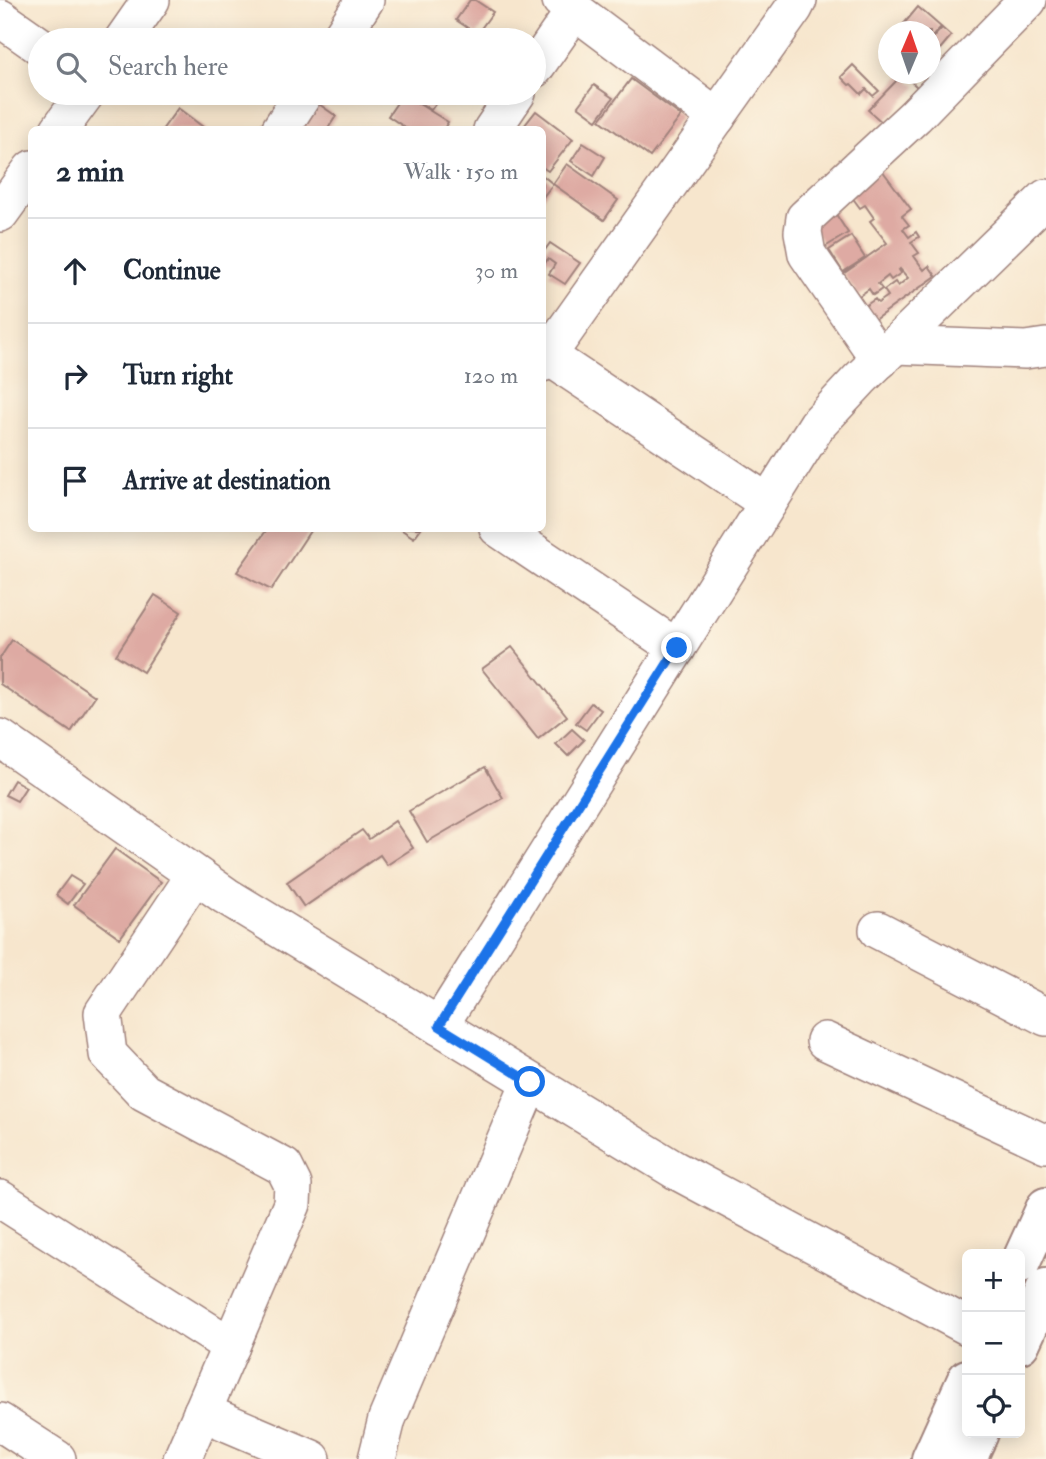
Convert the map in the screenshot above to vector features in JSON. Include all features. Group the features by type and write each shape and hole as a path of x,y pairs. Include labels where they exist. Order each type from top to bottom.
{"main road":[{"path":"1025,1253 1046,1207"},
{"path":"1025,1333 1046,1288"},
{"path":"930,1459 962,1390"},
{"path":"967,1459 977,1438"}],"street":[{"path":"131,28 151,0"},
{"path":"347,28 365,0"},
{"path":"546,359 798,0"},
{"path":"888,353 807,254 803,232 805,218 915,116 1028,0"},
{"path":"546,46 568,5 717,117"},
{"path":"0,18 28,38"},
{"path":"63,126 78,105"},
{"path":"283,126 296,105"},
{"path":"495,126 509,105"},
{"path":"13,210 28,178"},
{"path":"439,1026 817,425 1046,198"},
{"path":"888,353 1024,350 1046,347"},
{"path":"546,361 768,503"},
{"path":"504,532 677,648"},
{"path":"0,738 226,896 530,1082 675,1170 962,1323"},
{"path":"182,1459 292,1204 293,1185 284,1167 144,1092 108,1054 103,1013 195,875"},
{"path":"878,930 1046,1017"},
{"path":"825,1041 1046,1144"},
{"path":"377,1459 387,1419 530,1082"},
{"path":"0,1199 231,1346"},
{"path":"202,1412 312,1459"},
{"path":"0,1422 57,1459"}],"building":[{"path":"470,0 475,0 493,12 481,28 468,28 456,20"},
{"path":"918,7 934,21 906,21"},
{"path":"941,29 951,36 941,48"},
{"path":"853,65 879,91 873,96 866,89 861,94 841,77"},
{"path":"631,79 681,116 650,157 600,120"},
{"path":"893,84 914,84 917,87 883,123 868,110"},
{"path":"594,85 613,98 597,120 578,106"},
{"path":"314,105 320,105 336,116 330,126 301,124"},
{"path":"396,105 421,105 448,122 446,126 403,126 388,116"},
{"path":"178,108 202,126 165,126"},
{"path":"536,111 573,139 548,171 546,126 524,126"},
{"path":"583,143 605,157 594,176 571,161"},
{"path":"567,164 618,200 604,220 553,184"},
{"path":"882,170 911,209 902,216 909,225 903,229 909,237 916,232 919,237 911,242 919,253 914,256 924,270 929,266 936,276 874,320 865,306 875,299 878,303 888,296 884,290 895,282 898,286 908,278 900,269 901,273 891,280 888,276 878,284 882,289 873,295 869,289 859,296 843,274 887,243 870,221 874,218 865,205 860,208 849,193"},
{"path":"546,178 553,184 546,193"},
{"path":"832,208 848,233 825,247 809,222"},
{"path":"851,236 865,258 843,272 829,250"},
{"path":"550,243 580,263 565,284 549,274 555,264 548,259 546,262 546,248"},
{"path":"265,532 309,532 271,590 237,572"},
{"path":"405,532 418,532 414,538"},
{"path":"155,595 181,612 143,672 116,655"},
{"path":"12,640 95,696 71,732 0,684 0,658"},
{"path":"512,647 567,716 538,739 482,669"},
{"path":"591,703 601,710 586,730 576,723"},
{"path":"572,729 584,740 568,756 556,744"},
{"path":"485,767 503,798 427,842 409,811"},
{"path":"14,780 26,787 17,801 5,795"},
{"path":"395,821 413,848 387,865 380,855 304,907 287,882 362,830 369,839"},
{"path":"115,849 161,882 120,938 74,905"},
{"path":"70,876 83,884 68,904 56,895"}],"route":[{"path":"530,1082 439,1026 677,648"}]}
